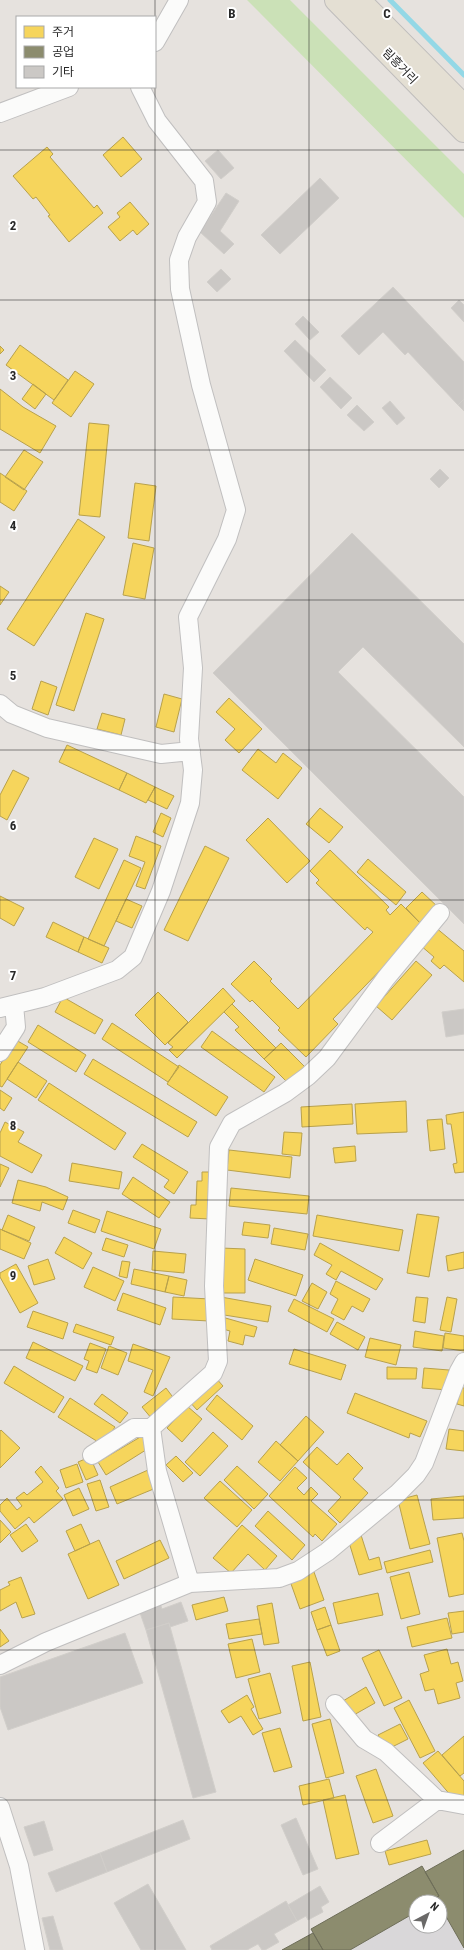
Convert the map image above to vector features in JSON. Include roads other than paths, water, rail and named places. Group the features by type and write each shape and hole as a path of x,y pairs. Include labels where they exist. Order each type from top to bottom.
{"main road":[{"name":"림흥거리","path":"336,0 464,131"},
{"name":"림흥거리","path":"359,0 464,106"}],"street":[{"path":"156,40 179,0"},
{"path":"0,113 66,88"},
{"path":"0,1052 16,1027 7,1006 46,997 117,970 133,957 161,891 190,803 193,770 189,739 192,668 188,617 227,540 236,510 201,385 180,289 179,260 187,237 207,202 204,181 157,121 140,88"},
{"path":"0,704 12,714 47,728 161,754 191,751"},
{"path":"92,1455 134,1428 151,1428 213,1373 218,1361 214,1278 219,1147 224,1134 232,1123 285,1093 308,1076 327,1058 386,978 440,913"},
{"path":"0,1665 46,1642 190,1583 279,1578 298,1571 327,1552 397,1494 416,1476 424,1463 458,1371 464,1362"},
{"path":"151,1428 157,1471 190,1583"},
{"path":"335,1704 364,1739 386,1752 437,1800 464,1805"},
{"path":"380,1843 437,1800"},
{"path":"0,1807 19,1866 35,1950"}],"waterway":[{"path":"390,0 464,75"}]}
